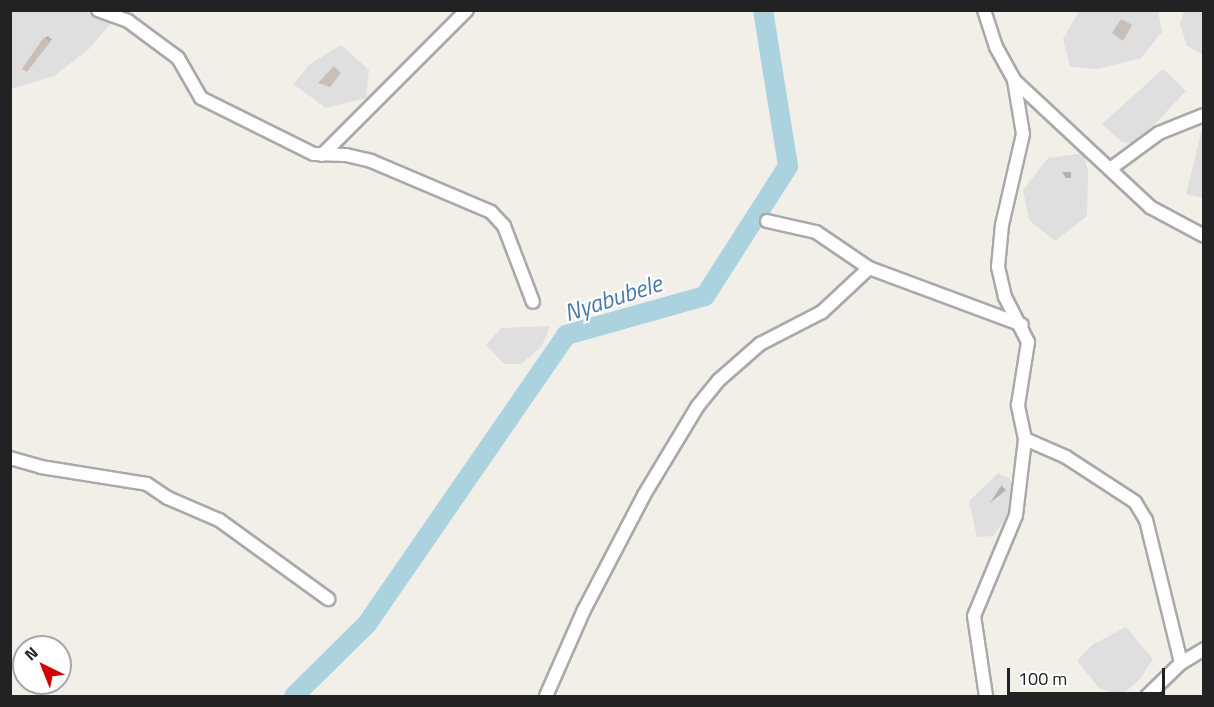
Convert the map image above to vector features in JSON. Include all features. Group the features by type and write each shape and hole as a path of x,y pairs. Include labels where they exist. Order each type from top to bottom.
{"street":[{"path":"98,10 128,21 178,58 201,98 322,155 346,154 371,161 491,212 504,226 533,302"},
{"path":"322,155 467,10"},
{"path":"984,10 996,47 1014,80 1150,207 1203,236"},
{"path":"986,696 974,616 1016,515 1025,439 1018,405 1028,342 1023,325 1005,297 998,267 1002,225 1023,134 1014,80"},
{"path":"1110,169 1159,133 1203,114"},
{"path":"767,221 816,232 869,268 1023,325"},
{"path":"546,696 584,610 644,495 697,406 719,380 760,344 822,312 869,268"},
{"path":"1025,439 1066,457 1136,502 1146,520 1181,663"},
{"path":"10,458 41,467 147,484 168,498 219,520 328,599"},
{"path":"1147,696 1181,663 1203,649"}],"shaded area":[{"path":"10,11 116,11 116,17 89,49 54,76 15,88 11,87"},
{"path":"1079,11 1158,11 1162,32 1141,58 1098,69 1070,67 1063,39"},
{"path":"1184,11 1203,11 1203,55 1187,46 1180,24"},
{"path":"341,45 369,70 366,98 326,108 293,84 310,64"},
{"path":"1163,69 1186,91 1136,144 1122,142 1102,124"},
{"path":"1203,125 1204,198 1186,194"},
{"path":"1084,153 1088,172 1087,216 1055,241 1029,220 1023,190 1048,158"},
{"path":"550,326 542,346 521,364 504,364 486,345 501,328"},
{"path":"998,473 1009,478 1016,493 1004,521 993,536 977,537 969,501"},
{"path":"1126,627 1153,659 1140,679 1121,696 1099,688 1077,661 1092,645"}],"building":[{"path":"1121,19 1132,25 1123,41 1112,33"},
{"path":"44,37 50,42 27,72 22,69"},
{"path":"334,66 341,73 330,87 318,83"}],"waterway":[{"name":"Nyabubele","path":"294,696 367,624 566,335 705,296 788,166 763,10"}]}
